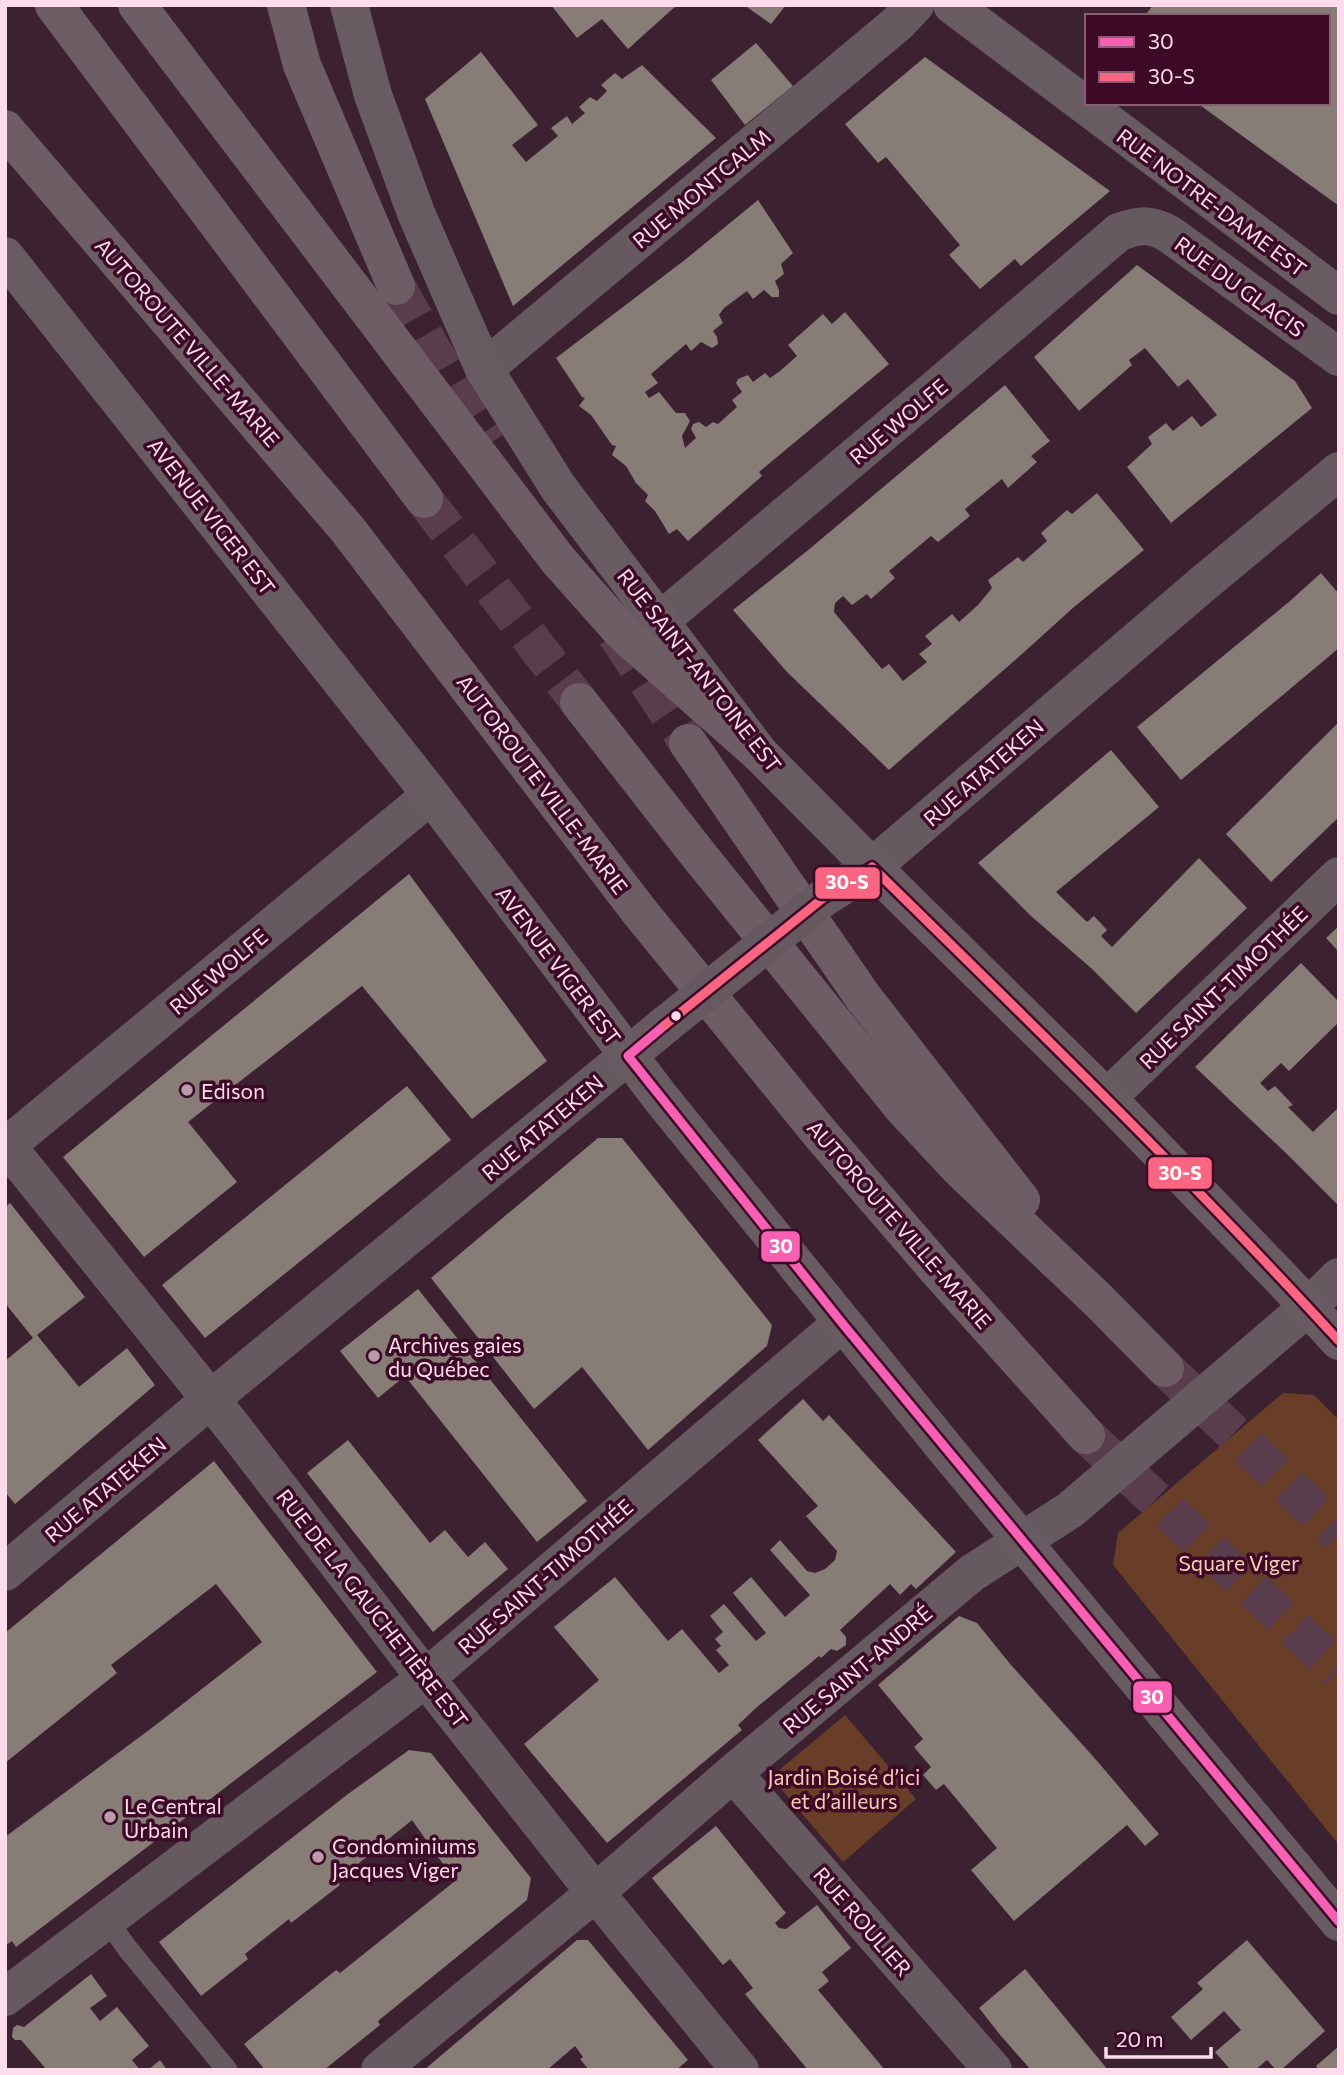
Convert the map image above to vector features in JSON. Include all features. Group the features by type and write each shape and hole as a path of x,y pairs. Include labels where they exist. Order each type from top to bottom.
{"highway":[{"path":"54,5 424,499"},
{"path":"137,5 558,560 622,632 760,754"},
{"path":"286,5 302,65 396,286"},
{"name":"AUTOROUTE VILLE-MARIE","path":"5,129 348,530 639,911 819,1132 936,1268 1086,1435"},
{"path":"579,702 903,1108 960,1169 1099,1301 1165,1368"},
{"path":"688,743 863,997 1099,1301"}],"main road":[{"name":"RUE SAINT-ANTOINE EST","path":"349,5 373,95 416,213 484,369 558,487 760,754 1107,1098 1339,1341"},
{"name":"RUE NOTRE-DAME EST","path":"952,5 1339,296"},
{"name":"AVENUE VIGER EST","path":"5,256 431,795 628,1056 842,1323 1339,1923"}],"street":[{"name":"RUE MONTCALM","path":"484,369 898,23 915,5"},
{"name":"RUE DU GLACIS","path":"1138,226 1155,226 1169,234 1339,357"},
{"name":"RUE WOLFE","path":"660,621 1119,232 1138,226"},
{"name":"RUE ATATEKEN","path":"5,1572 666,1025 822,899 872,867 1339,471"},
{"name":"RUE WOLFE","path":"6,1146 431,795"},
{"name":"RUE SAINT-TIMOTHÉE","path":"1107,1098 1339,876"},
{"name":"RUE DE LA GAUCHETIÈRE EST","path":"6,1146 211,1399 595,1893 740,2070"},
{"name":"RUE SAINT-ANDRÉ","path":"380,2070 595,1893 733,1773 972,1573 1070,1510 1308,1307 1339,1277"},
{"name":"RUE SAINT-TIMOTHÉE","path":"5,1997 426,1678 842,1323"},
{"name":"RUE ROULIER","path":"733,1773 993,2070"}],"lane":[{"path":"108,1921 227,2070"}],"green space":[{"name":"Square Viger","path":"1283,1393 1314,1395 1339,1420 1339,1845 1113,1565 1118,1533"},
{"name":"Jardin Boisé d’ici et d’ailleurs","path":"845,1715 916,1799 843,1862 771,1777"}],"building":[{"path":"551,5 677,5 628,49 602,19 577,38"},
{"path":"744,5 786,5 771,24"},
{"path":"1153,5 1339,5 1339,206 1200,105 1330,105 1330,14 1146,14"},
{"path":"756,43 793,86 745,125 711,80"},
{"path":"481,52 538,125 512,145 526,162 558,136 551,128 567,116 572,124 585,113 579,107 590,97 597,101 607,91 601,85 615,73 622,79 642,65 716,138 513,306 425,99"},
{"path":"925,57 1110,191 1021,266 1015,259 980,289 949,255 960,245 886,157 878,163 845,124"},
{"path":"758,200 793,253 781,264 784,274 775,281 779,297 772,297 764,290 753,299 747,291 719,315 723,323 713,331 718,344 712,348 701,342 691,351 686,344 651,374 658,383 645,392 649,398 659,392 676,413 685,413 690,421 682,436 685,448 696,438 691,429 693,424 699,422 706,427 713,422 718,424 737,407 732,400 742,392 736,383 738,379 748,375 753,382 765,373 770,378 780,371 797,356 788,345 823,314 832,324 845,312 889,364 759,472 762,476 688,541 677,529 669,534 655,511 645,501 648,495 636,483 626,466 612,455 616,446 612,445 591,415 579,406 585,398 556,358 686,259"},
{"path":"1137,265 1295,381 1312,408 1171,523 1127,467 1152,444 1148,437 1166,423 1173,431 1192,416 1201,427 1217,415 1188,379 1178,387 1145,348 1129,360 1132,365 1079,411 1034,357"},
{"path":"1005,385 1050,441 1031,456 1037,462 1008,488 1002,479 965,509 970,516 938,542 931,536 889,571 895,578 871,599 867,594 852,605 843,596 835,603 834,612 882,669 889,664 903,681 927,662 919,654 932,644 925,636 952,614 959,622 992,588 988,580 1018,557 1023,562 1047,541 1041,533 1067,510 1072,514 1097,493 1144,550 1074,607 889,770 787,672 733,610"},
{"path":"1321,573 1339,594 1339,648 1181,780 1137,727"},
{"path":"1339,722 1339,817 1271,882 1226,834"},
{"path":"1111,750 1159,807 1056,892 1087,922 1094,916 1107,930 1101,936 1112,947 1199,858 1247,908 1136,1013 978,863"},
{"name":"Edison","path":"409,874 547,1061 472,1119 362,986 188,1122 237,1182 144,1257 63,1157"},
{"path":"1339,926 1339,952 1326,938"},
{"path":"1301,963 1339,1002 1339,1022 1289,1071 1281,1063 1260,1083 1268,1091 1275,1086 1293,1105 1288,1107 1313,1132 1339,1107 1339,1206 1195,1067"},
{"path":"407,1086 451,1140 205,1338 162,1285"},
{"path":"598,1138 622,1138 772,1325 767,1346 648,1450 582,1367 534,1409 431,1278"},
{"path":"10,1203 85,1297 37,1335 79,1387 127,1348 155,1385 15,1504 5,1492 5,1361 33,1338 5,1303 5,1207"},
{"path":"418,1289 587,1501 537,1542 405,1376 378,1398 340,1351"},
{"path":"803,1399 823,1421 829,1415 956,1552 916,1589 911,1584 900,1595 890,1584 840,1630 846,1637 846,1645 837,1651 831,1649 821,1658 819,1656 757,1707 738,1725 742,1730 607,1843 524,1744 599,1680 554,1627 615,1577 668,1641 682,1629 719,1673 729,1665 716,1650 721,1646 715,1639 723,1632 710,1616 724,1604 756,1641 766,1633 733,1593 751,1577 785,1617 810,1595 770,1550 780,1540 807,1571 815,1573 835,1560 837,1551 806,1516 818,1506 758,1440"},
{"path":"348,1440 430,1543 445,1530 468,1557 485,1542 508,1569 433,1632 307,1473"},
{"path":"214,1461 377,1672 16,1947 12,1941 5,1946 5,1837 262,1642 216,1584 111,1665 117,1673 5,1763 5,1633"},
{"path":"959,1616 977,1623 1159,1834 1145,1846 1127,1825 1014,1921 971,1870 997,1848 944,1784 936,1790 923,1775 931,1767 914,1747 923,1739 878,1685"},
{"path":"409,1750 431,1753 531,1878 527,1900 378,2021 380,2025 324,2070 265,2070 244,2044 336,1970 340,1973 455,1881 412,1820 337,1881 340,1885 291,1923 289,1919 245,1954 248,1959 201,1996 159,1942 348,1794"},
{"path":"716,1826 786,1913 775,1923 779,1928 786,1929 817,1905 851,1948 822,1972 829,1981 818,1990 885,2070 808,2070 745,1994 753,1988 730,1959 723,1965 652,1878"},
{"path":"577,1940 588,1940 688,2060 676,2070 589,2070 580,2059 583,2057 575,2046 547,2070 424,2070"},
{"path":"1247,1940 1325,2031 1281,2070 1276,2070 1267,2060 1255,2070 1229,2068 1215,2052 1241,2030 1224,2011 1191,2040 1171,2017 1203,1989 1197,1983"},
{"path":"1025,1969 1108,2070 1031,2070 1001,2036 979,2008"},
{"path":"91,1974 107,1996 90,2008 100,2021 117,2007 149,2046 132,2060 140,2070 47,2070 21,2040 12,2037 13,2028 17,2025 24,2027"},
{"path":"1339,2046 1339,2070 1319,2070 1316,2066"},
{"path":"160,2060 167,2070 148,2070"}],"tunnel":[{"path":"396,286 489,444"},
{"path":"424,499 579,702"},
{"path":"616,634 688,743"},
{"path":"1165,1368 1339,1534"},
{"path":"1086,1435 1339,1670"}],"transit line":[{"name":"30-S","path":"665,1025 822,899 872,867 1167,1160 1339,1341"},
{"name":"30","path":"665,1025 628,1056 842,1323 1339,1922"}],"place":[{"name":"Edison","path":"187,1090"},
{"name":"Archives gaies du Québec","path":"374,1356"},
{"name":"Le Central Urbain","path":"110,1817"},
{"name":"Condominiums Jacques Viger","path":"318,1857"}]}
